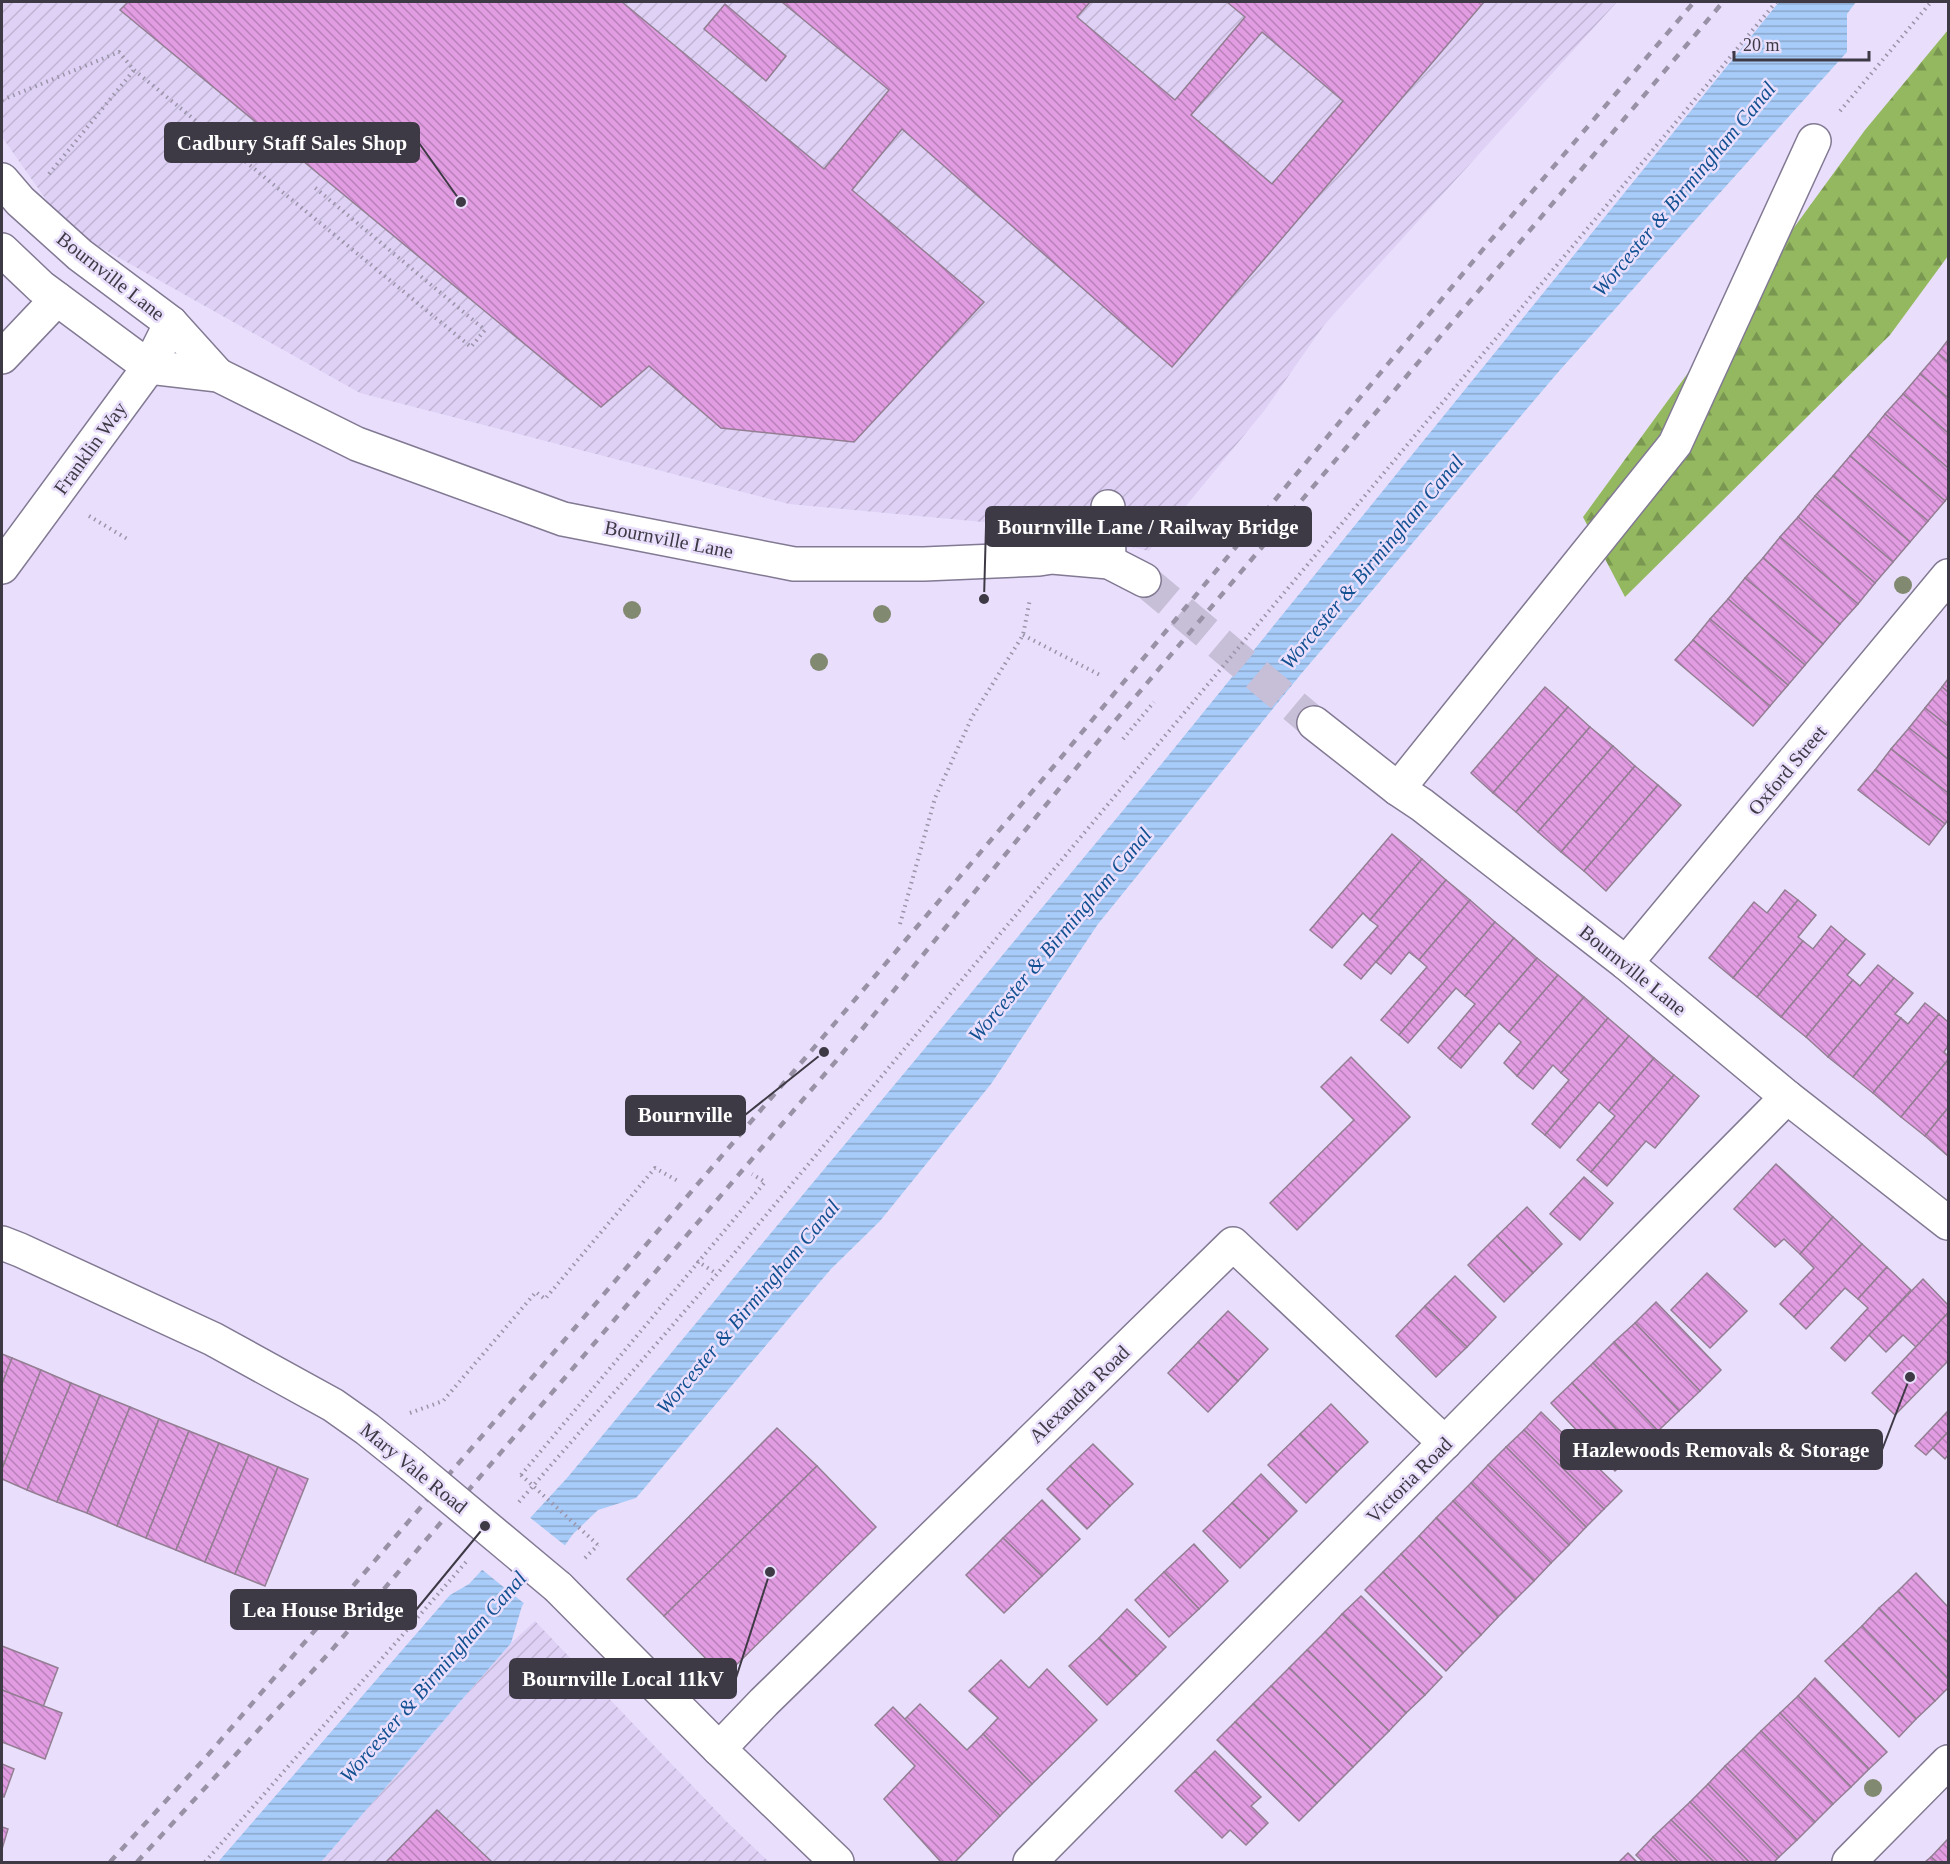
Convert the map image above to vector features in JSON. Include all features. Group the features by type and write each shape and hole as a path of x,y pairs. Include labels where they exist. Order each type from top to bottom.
{"street":[{"path":"1398,789 1675,444 1814,141"},
{"name":"Bournville Lane","path":"2,180 80,255 171,323 218,375"},
{"path":"2,250 57,299 149,368"},
{"path":"2,357 57,299"},
{"name":"Franklin Way","path":"2,567 149,368 171,323"},
{"name":"Bournville Lane","path":"149,368 218,375 357,444 563,519 794,564 924,564 1052,557 1109,562 1144,580"},
{"path":"1108,507 1109,562"},
{"name":"Oxford Street","path":"1626,963 1948,576"},
{"name":"Bournville Lane","path":"1314,723 1626,963 1787,1097 1948,1223"},
{"name":"Victoria Road","path":"1030,1863 1787,1097"},
{"name":"Mary Vale Road","path":"2,1243 213,1339 333,1405 367,1429 558,1587 719,1749 837,1863"},
{"name":"Alexandra Road","path":"719,1749 764,1702 1233,1244 1445,1443"},
{"path":"1849,1863 1948,1762"}],"path":[{"path":"515,1506 717,1274 1776,2"},
{"path":"1814,141 1930,2"},
{"path":"2,100 119,52 134,70 471,347 485,330 313,186"},
{"path":"42,220 56,207 38,188 134,70"},
{"path":"109,530 129,540"},
{"path":"900,924 934,798 972,717 1023,636 1100,675"},
{"path":"1123,739 1154,702"},
{"path":"367,1429 443,1401 536,1292 545,1299 655,1168 678,1180"},
{"path":"598,1545 521,1475 765,1182 752,1174"},
{"path":"697,1261 717,1274"},
{"path":"205,1863 469,1559"}],"shaded area":[{"path":"2,2 1617,2 1324,325 1264,411 1149,551 1048,528 789,504 360,393 66,228 2,137"},
{"path":"535,1621 726,1821 769,1862 321,1862 511,1643"}],"green space":[{"path":"1948,30 1948,256 1890,335 1625,597 1583,517 1865,130"}],"water":[{"name":"Worcester & Birmingham Canal","path":"1779,2 1856,2 1847,14 1847,52 1560,370 1301,674 1098,924 991,1084 880,1221 831,1269 636,1498 598,1510 573,1534 522,1606 511,1643 321,1862 218,1862 450,1595 469,1584 567,1478 1155,772"}],"pier":[{"path":"528,1516 567,1547 526,1605 480,1568"}],"building":[{"path":"128,2 622,2 824,169 889,90 782,2 1090,2 1077,17 1175,100 1245,17 1227,2 1484,2 1172,367 902,129 852,190 984,302 854,442 721,428 649,366 601,407 120,10","holes":["1262,32 1343,101 1272,184 1191,115"]},
{"path":"725,4 786,56 766,81 704,29"},
{"path":"1948,340 1948,362 1938,353"},
{"path":"1938,353 1948,362 1948,398 1920,374"},
{"path":"1920,374 1948,398 1948,433 1903,394"},
{"path":"1903,394 1948,433 1948,468 1885,414"},
{"path":"1885,414 1948,468 1948,497 1945,501 1868,435"},
{"path":"1868,435 1945,501 1928,521 1850,456"},
{"path":"1850,456 1928,521 1910,542 1833,476"},
{"path":"1833,476 1910,542 1893,562 1815,496"},
{"path":"1815,496 1893,562 1875,583 1798,517"},
{"path":"1798,517 1875,583 1858,604 1780,537"},
{"path":"1780,537 1858,604 1840,624 1763,558"},
{"path":"1763,558 1840,624 1823,644 1745,578"},
{"path":"1745,578 1823,644 1805,665 1728,599"},
{"path":"1728,599 1805,665 1788,685 1710,619"},
{"path":"1710,619 1788,685 1770,706 1693,640"},
{"path":"1693,640 1770,706 1753,726 1675,660"},
{"path":"1948,679 1948,692 1942,687"},
{"path":"1545,687 1568,707 1493,793 1471,773"},
{"path":"1942,687 1948,692 1948,726 1925,708"},
{"path":"1568,707 1590,727 1516,812 1493,793"},
{"path":"1925,708 1948,726 1948,759 1909,728"},
{"path":"1590,727 1613,746 1538,832 1516,812"},
{"path":"1909,728 1948,759 1948,793 1891,749"},
{"path":"1613,746 1635,766 1561,852 1538,832"},
{"path":"1891,749 1948,793 1948,820 1945,824 1875,770"},
{"path":"1635,766 1658,785 1584,871 1561,852"},
{"path":"1875,770 1945,824 1929,845 1858,790"},
{"path":"1658,785 1681,805 1606,891 1584,871"},
{"path":"1392,834 1422,859 1370,920 1363,913 1332,948 1310,930"},
{"path":"1422,859 1446,880 1361,979 1344,965 1378,926 1370,920"},
{"path":"1446,880 1470,900 1419,960 1409,952 1391,974 1376,962"},
{"path":"1785,890 1798,900 1733,978 1709,958 1754,902 1767,913"},
{"path":"1470,900 1495,922 1399,1035 1381,1020 1427,967 1419,960"},
{"path":"1798,900 1816,915 1798,937 1803,941 1757,997 1733,978"},
{"path":"1495,922 1514,938 1465,996 1456,988 1408,1043 1399,1035"},
{"path":"1831,926 1846,939 1781,1017 1757,997 1803,941 1813,949"},
{"path":"1514,938 1537,958 1450,1059 1438,1048 1475,1004 1465,996"},
{"path":"1846,939 1865,954 1847,975 1853,980 1806,1037 1781,1017"},
{"path":"1537,958 1558,975 1509,1032 1499,1023 1461,1068 1450,1059"},
{"path":"1878,965 1894,978 1828,1057 1806,1037 1853,980 1860,986"},
{"path":"1558,975 1584,997 1517,1076 1504,1063 1521,1042 1509,1032"},
{"path":"1894,978 1913,993 1895,1014 1901,1018 1853,1077 1828,1057"},
{"path":"1584,997 1608,1018 1561,1073 1553,1065 1533,1089 1517,1076"},
{"path":"1925,1003 1939,1014 1873,1093 1853,1077 1901,1018 1908,1024"},
{"path":"1939,1014 1948,1022 1948,1046 1944,1052 1948,1060 1901,1117 1873,1093"},
{"path":"1608,1018 1629,1036 1545,1135 1532,1124 1569,1080 1561,1073"},
{"path":"1629,1036 1654,1058 1609,1111 1599,1102 1560,1148 1545,1135"},
{"path":"1351,1057 1410,1117 1297,1230 1270,1203 1354,1120 1321,1087"},
{"path":"1654,1058 1674,1075 1591,1172 1577,1160 1615,1116 1609,1111"},
{"path":"1948,1060 1948,1108 1925,1136 1901,1117"},
{"path":"1674,1075 1699,1096 1655,1148 1646,1141 1607,1186 1591,1172"},
{"path":"1948,1108 1948,1156 1925,1136"},
{"path":"1776,1164 1833,1217 1800,1254 1784,1239 1775,1247 1734,1209"},
{"path":"1584,1177 1613,1203 1580,1240 1550,1214"},
{"path":"1527,1207 1562,1244 1533,1273 1497,1236"},
{"path":"1833,1217 1862,1244 1794,1317 1780,1304 1814,1268 1800,1254"},
{"path":"1497,1236 1533,1273 1504,1302 1468,1265"},
{"path":"1862,1244 1887,1267 1858,1299 1845,1288 1806,1329 1794,1317"},
{"path":"1887,1267 1911,1290 1845,1361 1831,1348 1868,1308 1858,1299"},
{"path":"1707,1273 1747,1311 1710,1348 1671,1310"},
{"path":"1455,1276 1496,1317 1467,1347 1425,1306"},
{"path":"1923,1279 1948,1305 1948,1313 1916,1347 1903,1335 1886,1352 1869,1335"},
{"path":"1656,1302 1721,1370 1700,1391 1635,1323"},
{"path":"1425,1306 1467,1347 1436,1377 1396,1336"},
{"path":"1228,1311 1268,1349 1238,1381 1198,1342"},
{"path":"1948,1313 1948,1361 1895,1415 1872,1393"},
{"path":"1635,1323 1700,1391 1679,1411 1614,1342"},
{"path":"1198,1342 1238,1381 1208,1412 1168,1373"},
{"path":"1614,1342 1679,1411 1658,1431 1593,1363"},
{"path":"2,1354 12,1358 2,1384"},
{"path":"12,1358 41,1370 2,1469 2,1384"},
{"path":"1593,1363 1658,1431 1637,1451 1572,1383"},
{"path":"41,1370 71,1383 27,1490 2,1479 2,1469"},
{"path":"71,1383 100,1395 57,1502 27,1490"},
{"path":"1572,1383 1637,1451 1615,1471 1551,1403"},
{"path":"100,1395 130,1407 87,1513 57,1502"},
{"path":"1331,1404 1368,1442 1337,1472 1300,1434"},
{"path":"130,1407 159,1419 117,1526 87,1513"},
{"path":"1948,1411 1948,1432 1926,1455 1915,1446"},
{"path":"1541,1412 1622,1491 1604,1509 1524,1430"},
{"path":"159,1419 189,1431 146,1538 117,1526"},
{"path":"777,1428 817,1466 664,1616 627,1579"},
{"path":"1524,1430 1604,1509 1586,1527 1506,1447"},
{"path":"189,1431 219,1443 176,1550 146,1538"},
{"path":"1948,1432 1948,1455 1945,1459 1933,1448"},
{"path":"1300,1434 1337,1472 1306,1503 1268,1465"},
{"path":"219,1443 249,1455 205,1562 176,1550"},
{"path":"1093,1444 1133,1484 1110,1506 1070,1466"},
{"path":"1506,1447 1586,1527 1569,1545 1488,1465"},
{"path":"249,1455 278,1467 235,1574 205,1562"},
{"path":"1488,1465 1569,1545 1551,1563 1471,1483"},
{"path":"817,1466 876,1527 724,1677 664,1616"},
{"path":"1070,1466 1110,1506 1087,1529 1047,1489"},
{"path":"278,1467 308,1479 265,1586 235,1574"},
{"path":"1261,1474 1297,1511 1269,1539 1232,1503"},
{"path":"1471,1483 1551,1563 1534,1581 1453,1501"},
{"path":"1042,1500 1080,1539 1042,1576 1003,1538"},
{"path":"1453,1501 1534,1581 1516,1599 1436,1518"},
{"path":"1232,1503 1269,1539 1240,1568 1203,1531"},
{"path":"1436,1518 1516,1599 1498,1617 1419,1536"},
{"path":"1419,1536 1498,1617 1481,1635 1401,1554"},
{"path":"1003,1538 1042,1576 1004,1613 966,1575"},
{"path":"1194,1544 1228,1581 1199,1609 1164,1572"},
{"path":"1401,1554 1481,1635 1463,1653 1383,1572"},
{"path":"1164,1572 1199,1609 1169,1637 1135,1600"},
{"path":"1383,1572 1463,1653 1446,1671 1365,1590"},
{"path":"1916,1573 1948,1607 1948,1643 1898,1591"},
{"path":"1898,1591 1948,1643 1948,1679 1879,1608"},
{"path":"1361,1596 1442,1677 1425,1695 1342,1614"},
{"path":"1879,1608 1948,1679 1948,1688 1935,1701 1862,1626"},
{"path":"1127,1609 1166,1647 1137,1676 1099,1638"},
{"path":"1342,1614 1425,1695 1406,1713 1325,1632"},
{"path":"1862,1626 1935,1701 1916,1719 1843,1644"},
{"path":"1325,1632 1406,1713 1389,1731 1307,1650"},
{"path":"1099,1638 1137,1676 1107,1705 1069,1666"},
{"path":"1843,1644 1916,1719 1899,1737 1825,1661"},
{"path":"2,1646 58,1668 43,1707 2,1690"},
{"path":"1307,1650 1389,1731 1371,1749 1289,1668"},
{"path":"1001,1660 1029,1688 1047,1669 1097,1720 1032,1784 983,1734 998,1718 969,1691"},
{"path":"1289,1668 1371,1749 1353,1767 1271,1686"},
{"path":"1815,1678 1887,1752 1869,1769 1798,1696"},
{"path":"1271,1686 1353,1767 1335,1785 1253,1704"},
{"path":"2,1690 62,1713 45,1759 2,1742"},
{"path":"1798,1696 1869,1769 1851,1787 1780,1713"},
{"path":"920,1704 967,1750 983,1734 1032,1784 1000,1816 905,1719"},
{"path":"1253,1704 1335,1785 1317,1803 1235,1722"},
{"path":"893,1707 1000,1816 955,1862 941,1862 884,1799 915,1766 875,1725"},
{"path":"1780,1713 1851,1787 1833,1804 1761,1731"},
{"path":"1235,1722 1317,1803 1299,1821 1217,1740"},
{"path":"1761,1731 1833,1804 1815,1822 1743,1749"},
{"path":"1743,1749 1815,1822 1797,1840 1725,1766"},
{"path":"1215,1751 1261,1797 1251,1806 1268,1823 1257,1834 1195,1771"},
{"path":"2,1764 14,1769 4,1797 2,1796"},
{"path":"1725,1766 1797,1840 1779,1857 1708,1784"},
{"path":"1195,1771 1257,1834 1246,1845 1230,1830 1222,1838 1175,1791"},
{"path":"1708,1784 1779,1857 1774,1862 1749,1862 1690,1802"},
{"path":"1690,1802 1749,1862 1714,1862 1671,1820"},
{"path":"437,1810 492,1862 386,1862"},
{"path":"1671,1820 1714,1862 1678,1862 1653,1837"},
{"path":"2,1827 8,1829 2,1849"},
{"path":"1653,1837 1678,1862 1643,1862 1636,1855"},
{"path":"1948,1839 1948,1862 1937,1862 1931,1857"},
{"path":"1628,1853 1637,1862 1619,1862"},
{"path":"1931,1857 1937,1862 1925,1862"}],"tunnel":[{"path":"1144,580 1314,723"}],"railway":[{"path":"110,1862 207,1756 1054,766 1485,247 1694,2"},
{"path":"137,1862 330,1652 836,1061 1109,728 1723,2"}],"place":[{"name":"Cadbury Staff Sales Shop","path":"461,202"},
{"name":"Bournville Lane / Railway Bridge","path":"984,599"},
{"name":"Bournville","path":"824,1052"},
{"name":"Hazlewoods Removals & Storage","path":"1910,1377"},
{"name":"Lea House Bridge","path":"485,1526"},
{"name":"Bournville Local 11kV","path":"770,1572"}]}
